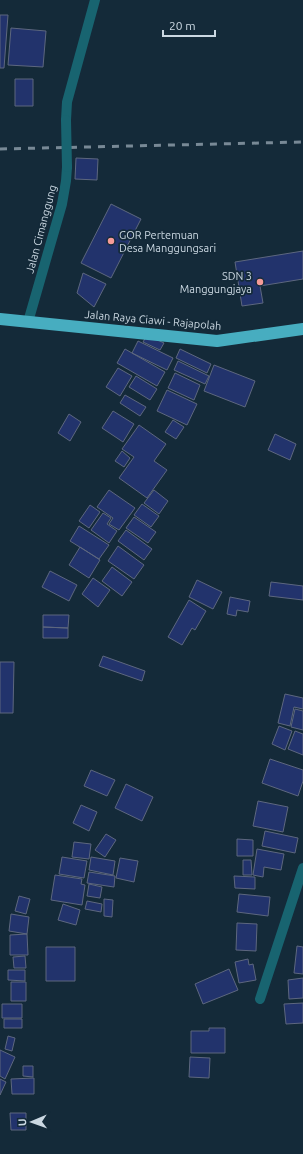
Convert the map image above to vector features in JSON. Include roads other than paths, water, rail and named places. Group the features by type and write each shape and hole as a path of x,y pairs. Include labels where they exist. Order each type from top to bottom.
{"highway":[{"name":"Jalan Raya Ciawi - Rajapolah","path":"0,319 217,341 303,329"}],"street":[{"name":"Jalan Cimanggung","path":"28,322 62,204 67,167 66,120 68,102 95,0"},
{"path":"260,999 303,868"}],"railway":[{"path":"0,149 303,142"}],"place":[{"name":"GOR Pertemuan Desa Manggungsari","path":"111,241"},
{"name":"SDN 3 Manggungjaya","path":"260,282"}]}
